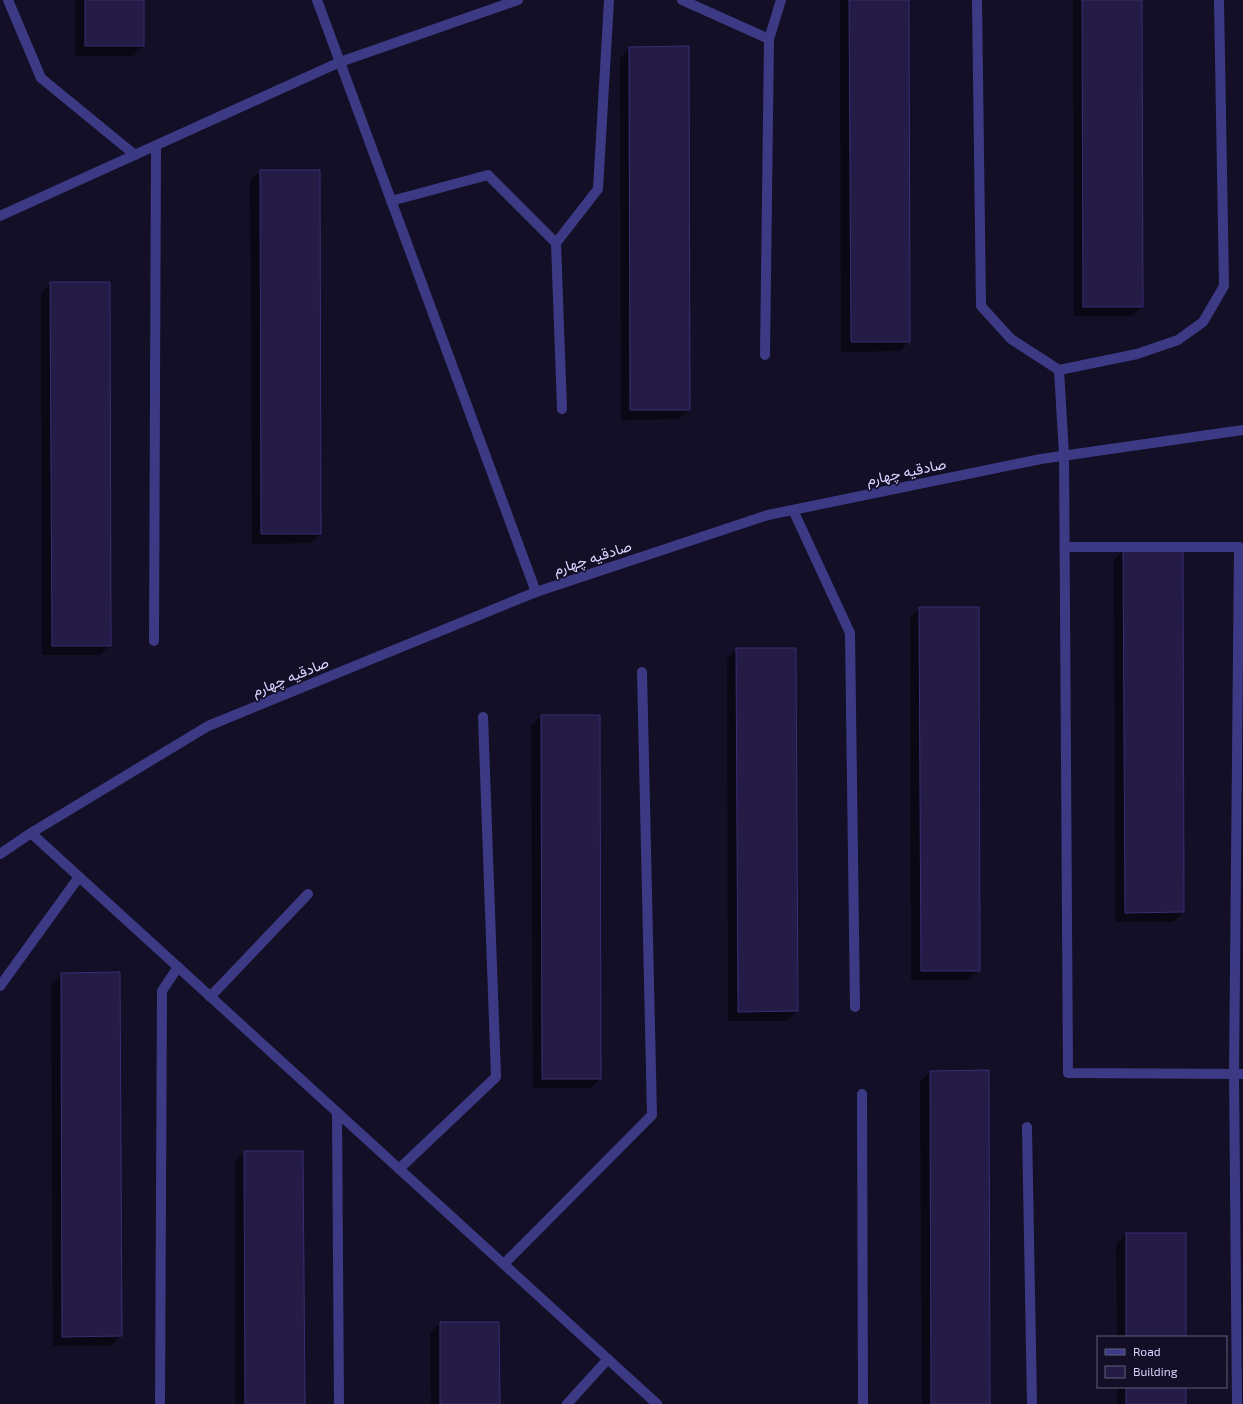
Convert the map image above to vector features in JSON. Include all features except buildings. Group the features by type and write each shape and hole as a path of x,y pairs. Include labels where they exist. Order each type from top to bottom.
{"street":[{"path":"8,0 41,78 134,156"},
{"path":"317,0 536,592"},
{"path":"0,216 340,62 518,0"},
{"path":"562,409 556,244 598,189 609,0"},
{"path":"682,0 769,39"},
{"path":"765,355 769,39 781,0"},
{"path":"977,0 981,306 1011,339 1059,370 1137,354 1178,340 1203,322 1224,286 1219,0"},
{"path":"154,641 156,146"},
{"path":"391,201 488,175 556,244"},
{"path":"1059,370 1064,455 1068,1073 1239,1074"},
{"name":"صادقیه چهارم","path":"0,854 31,833 208,726 536,592 768,515 1041,459 1243,430"},
{"path":"793,510 850,633 855,1007"},
{"path":"1065,547 1239,547 1239,1074 1237,1404"},
{"path":"504,1264 652,1115 642,672"},
{"path":"399,1169 496,1077 483,717"},
{"path":"31,833 657,1404"},
{"path":"0,986 79,877"},
{"path":"210,997 308,894"},
{"path":"160,1404 162,991 178,967"},
{"path":"862,1094 862,1404"},
{"path":"337,1112 339,1404"},
{"path":"1027,1127 1032,1404"},
{"path":"567,1404 608,1359"}]}
